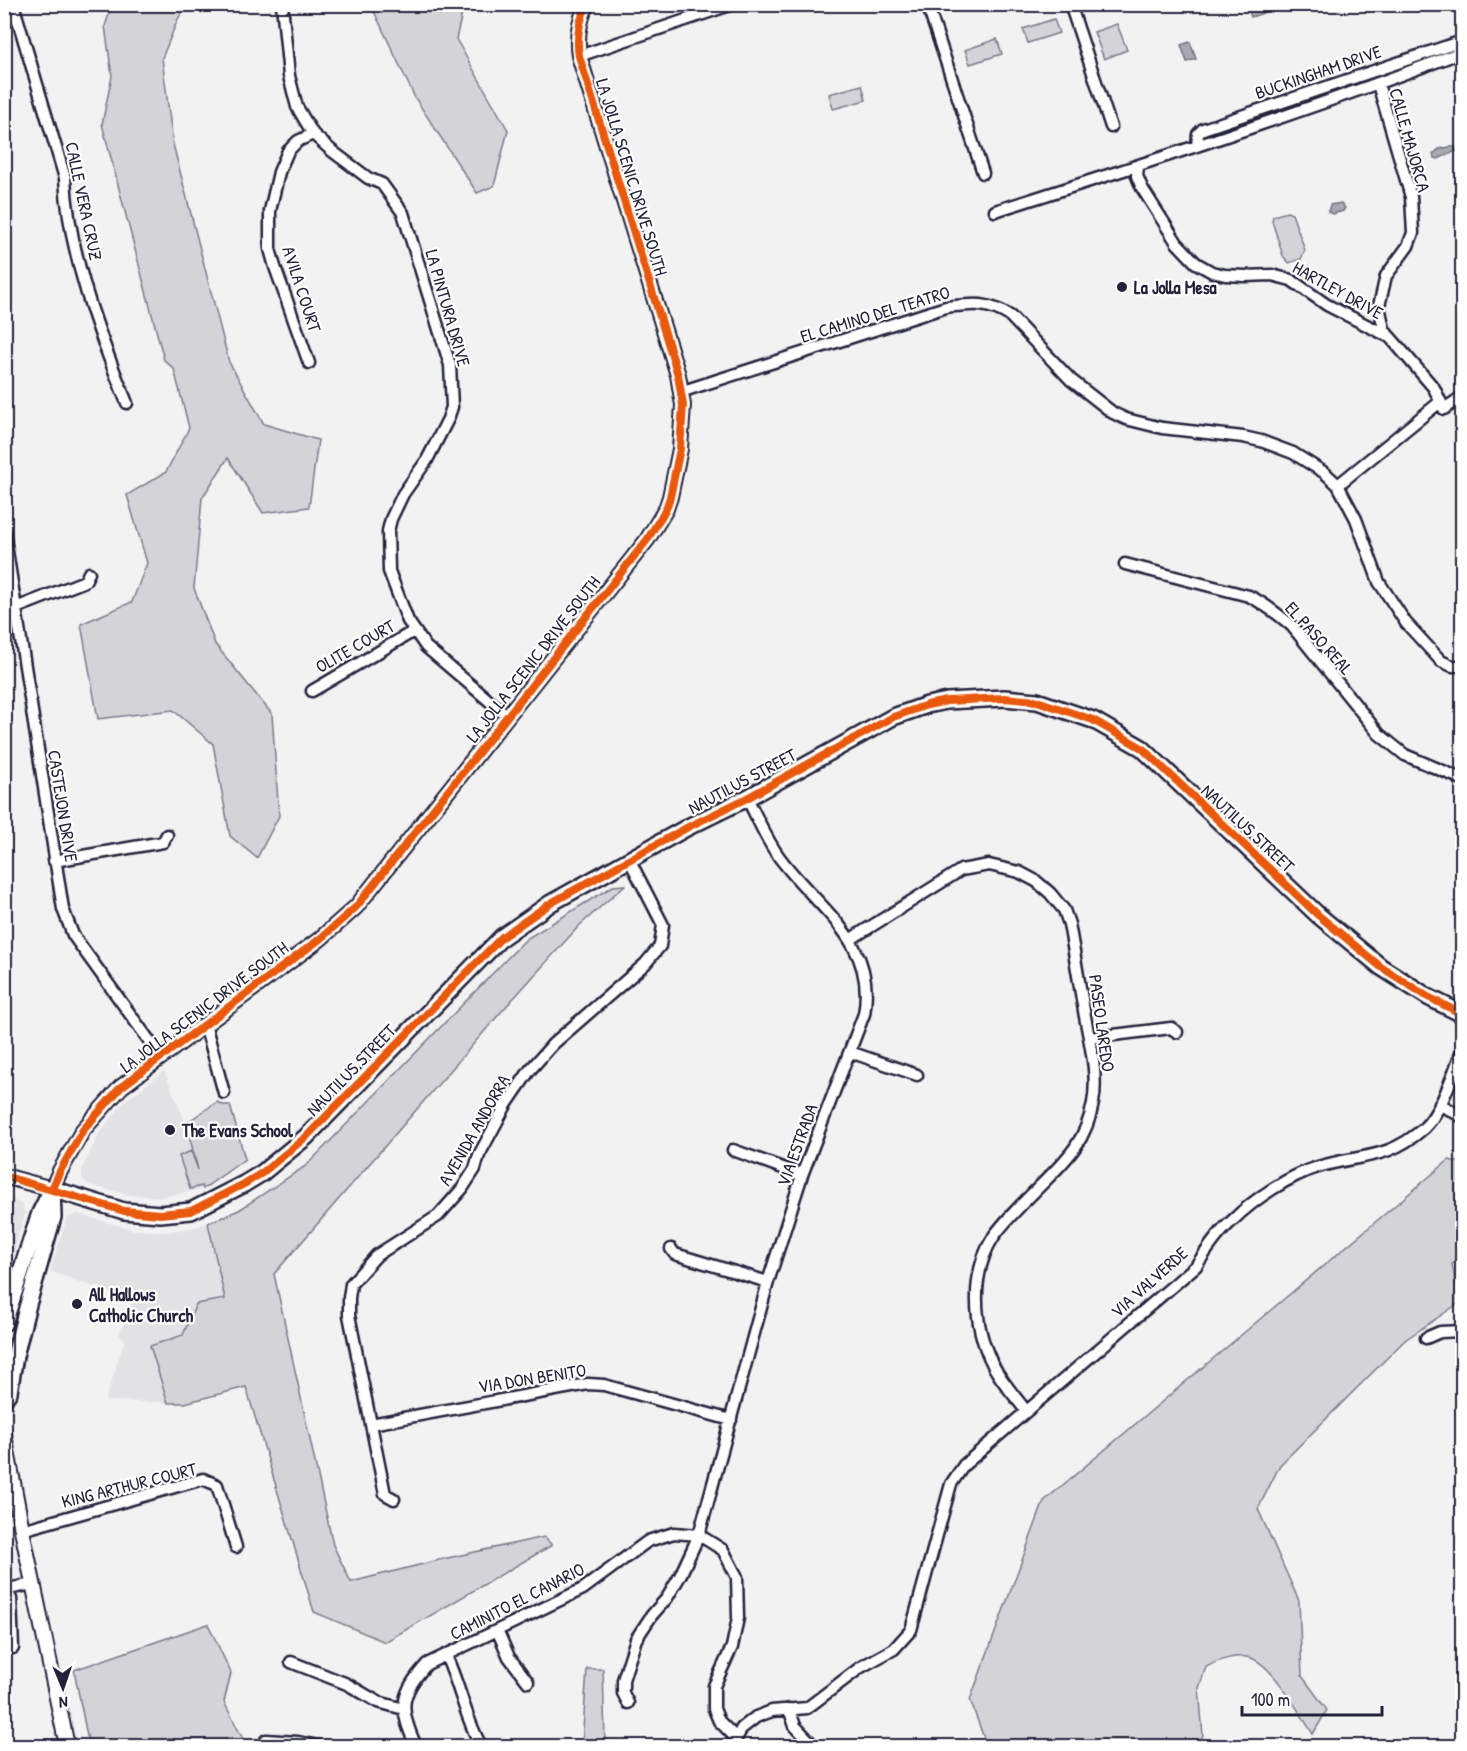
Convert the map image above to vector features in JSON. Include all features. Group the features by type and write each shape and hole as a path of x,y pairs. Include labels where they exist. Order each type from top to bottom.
{"main road":[{"name":"NAUTILUS STREET","path":"52,1190 124,1211 160,1214 190,1211 244,1185 306,1137 502,938 551,903 893,717 927,705 947,701 1004,698 1037,701 1093,720 1142,748 1318,915 1381,968 1428,997 1462,1014"},
{"name":"LA JOLLA SCENIC DRIVE SOUTH","path":"4,1323 40,1213 52,1190"},
{"name":"LA JOLLA SCENIC DRIVE SOUTH","path":"6,1395 19,1337 53,1217 52,1190"}],"street":[{"name":"CALLE VERA CRUZ","path":"14,4 65,178 66,207 74,248 107,353 128,403"},
{"name":"LA PINTURA DRIVE","path":"282,4 289,76 297,107 313,134 368,178 382,184 404,213 450,365 452,406 448,419 427,460 403,494 391,519 388,531 389,571 408,621 426,647 507,716"},
{"name":"LA JOLLA SCENIC DRIVE SOUTH","path":"52,1190 83,1130 121,1087 320,939 356,907 647,540 666,509 680,449 683,405 678,375 579,56 577,44 580,21 587,4"},
{"path":"579,56 733,4"},
{"path":"927,4 983,173"},
{"path":"1070,4 1111,127"},
{"name":"BUCKINGHAM DRIVE","path":"1197,146 1198,134 1203,129 1462,41"},
{"name":"BUCKINGHAM DRIVE","path":"995,212 1138,167 1378,84 1462,52"},
{"name":"CALLE MAJORCA","path":"1378,84 1411,197 1413,233 1408,246 1386,276 1379,306 1384,329 1390,337"},
{"name":"AVILA COURT","path":"309,363 270,249 270,211 279,172 288,151 298,141 313,134"},
{"name":"HARTLEY DRIVE","path":"1138,167 1137,176 1142,188 1177,243 1196,263 1212,272 1224,275 1272,275 1291,280 1327,305 1390,337 1434,388 1440,402"},
{"name":"EL CAMINO DEL TEATRO","path":"680,392 946,307 980,303 1001,310 1010,316 1071,380 1113,413 1126,419 1162,428 1261,441 1293,453 1325,473 1338,485 1356,519 1379,582 1406,623 1441,661 1452,666 1462,666"},
{"path":"1338,485 1440,402 1444,409 1462,397"},
{"name":"CASTEJON DRIVE","path":"4,532 63,909 73,935 161,1057"},
{"name":"EL PASO REAL","path":"1125,564 1249,596 1261,602 1292,626 1379,734 1406,754 1462,779"},
{"path":"16,608 85,581 89,573"},
{"name":"OLITE COURT","path":"312,691 414,631"},
{"name":"VIA ESTRADA","path":"628,1703 623,1693 623,1680 636,1639 667,1598 699,1534 768,1282 802,1175 850,1052 866,1004 865,979 858,952 851,939 828,910 813,898 781,860 747,798"},
{"path":"54,861 163,842 168,836"},
{"name":"AVENIDA ANDORRA","path":"394,1499 386,1494 371,1424 350,1315 351,1284 377,1255 438,1216 462,1189 475,1169 479,1155 506,1105 530,1070 553,1044 645,964 660,946 663,925 629,859"},
{"name":"PASEO LAREDO","path":"851,939 961,870 989,865 1018,872 1036,880 1064,910 1069,924 1094,1071 1093,1102 1086,1126 1074,1152 1010,1217 993,1238 986,1252 976,1293 980,1330 992,1364 1026,1411"},
{"path":"205,1024 224,1093"},
{"path":"1089,1038 1171,1028 1177,1032"},
{"name":"VIA VALVERDE","path":"734,1742 742,1728 756,1717 772,1711 807,1708 819,1701 830,1689 894,1649 911,1630 951,1484 964,1465 1196,1266 1216,1237 1234,1218 1266,1194 1299,1173 1319,1166 1381,1154 1397,1147 1425,1127 1440,1104 1462,1051"},
{"path":"850,1052 917,1075"},
{"path":"1440,1104 1462,1117"},
{"path":"733,1150 802,1175"},
{"path":"4,1176 52,1190"},
{"path":"671,1249 675,1254 768,1282"},
{"path":"1426,1338 1440,1332 1462,1331"},
{"name":"VIA DON BENITO","path":"371,1424 588,1383 604,1385 731,1420"},
{"path":"4,1436 67,1746"},
{"name":"KING ARTHUR COURT","path":"22,1530 203,1479 217,1485 236,1547"},
{"name":"CAMINITO EL CANARIO","path":"404,1709 407,1691 427,1664 498,1632 583,1589 648,1540 674,1533 699,1534"},
{"path":"699,1534 723,1550 737,1577 738,1618 732,1647 714,1686 714,1709 719,1721 734,1742"},
{"path":"13,1648 13,1615 6,1586 33,1584"},
{"path":"498,1632 509,1657 528,1682"},
{"path":"446,1656 457,1679 465,1713 481,1746"},
{"path":"291,1662 347,1684 378,1702 404,1709 404,1722 416,1746"},
{"path":"789,1709 795,1726 814,1746"},
{"path":"266,1740 318,1746"}],"shaded area":[{"path":"112,5 186,5 162,58 173,144 229,362 264,424 318,440 309,507 263,513 228,458 202,498 194,588 215,644 272,714 279,816 257,858 230,836 213,744 173,710 98,719 81,624 132,602 147,563 127,495 166,472 189,428 174,369 164,360 102,124 112,76 105,26"},
{"path":"371,5 464,5 456,39 508,130 494,186 477,193 415,98"},
{"path":"1247,5 1260,5 1263,13 1251,17"},
{"path":"1054,19 1059,33 1028,43 1023,29"},
{"path":"1117,24 1127,50 1104,59 1094,32"},
{"path":"997,39 1002,54 970,64 965,50"},
{"path":"1190,42 1196,59 1187,62 1181,45"},
{"path":"862,85 866,100 833,109 829,94"},
{"path":"1455,147 1456,151 1438,159 1434,158 1433,154 1439,149"},
{"path":"1341,203 1345,208 1343,211 1333,214 1328,212 1330,205"},
{"path":"1287,212 1292,214 1305,250 1301,259 1289,263 1283,256 1272,221 1273,216"},
{"path":"625,885 579,926 502,1011 274,1274 333,1545 351,1582 544,1537 552,1545 385,1642 314,1612 246,1387 185,1403 168,1403 150,1346 183,1335 196,1304 225,1299 208,1223 239,1210 307,1165 526,939 613,886"},
{"name":"The Evans School","path":"164,1071 186,1123 217,1102 230,1105 245,1159 203,1189 161,1197 130,1195 89,1185 82,1178 82,1169 99,1134 124,1102"},
{"path":"217,1102 230,1105 245,1159 203,1189 202,1186 190,1189 179,1156 191,1151 198,1170 186,1123"},
{"path":"1449,1160 1462,1163 1462,1260 1452,1264 1459,1303 1405,1340 1280,1465 1258,1509 1299,1601 1302,1676 1327,1710 1313,1734 1285,1691 1268,1670 1251,1658 1240,1656 1206,1667 1199,1688 1203,1736 1192,1746 987,1746 970,1700 1044,1501"},
{"path":"5,1197 23,1205 25,1214 5,1283"},
{"path":"77,1214 135,1230 167,1232 208,1223 246,1387 185,1403 105,1401 125,1339 119,1335 132,1301 104,1291 105,1288 96,1285 94,1287 50,1271 67,1218"},
{"path":"208,1624 231,1673 224,1702 244,1741 266,1740 283,1746 89,1746 74,1670"},
{"path":"587,1669 603,1669 605,1740 609,1746 582,1746"}],"cycle path":[{"path":"52,1189 83,1130 121,1087 320,939 356,907 647,540 666,509 680,449 683,405 678,375 579,56 579,30 587,4"},
{"path":"4,1176 124,1211 160,1214 191,1211 262,1173 306,1137 502,937 551,903 893,717 927,705 947,701 1004,698 1037,701 1093,720 1142,748 1318,915 1381,967 1428,997 1462,1014"}],"place":[{"name":"La Jolla Mesa","path":"1122,287"},
{"name":"The Evans School","path":"170,1130"},
{"name":"All Hallows Catholic Church","path":"77,1304"}]}
